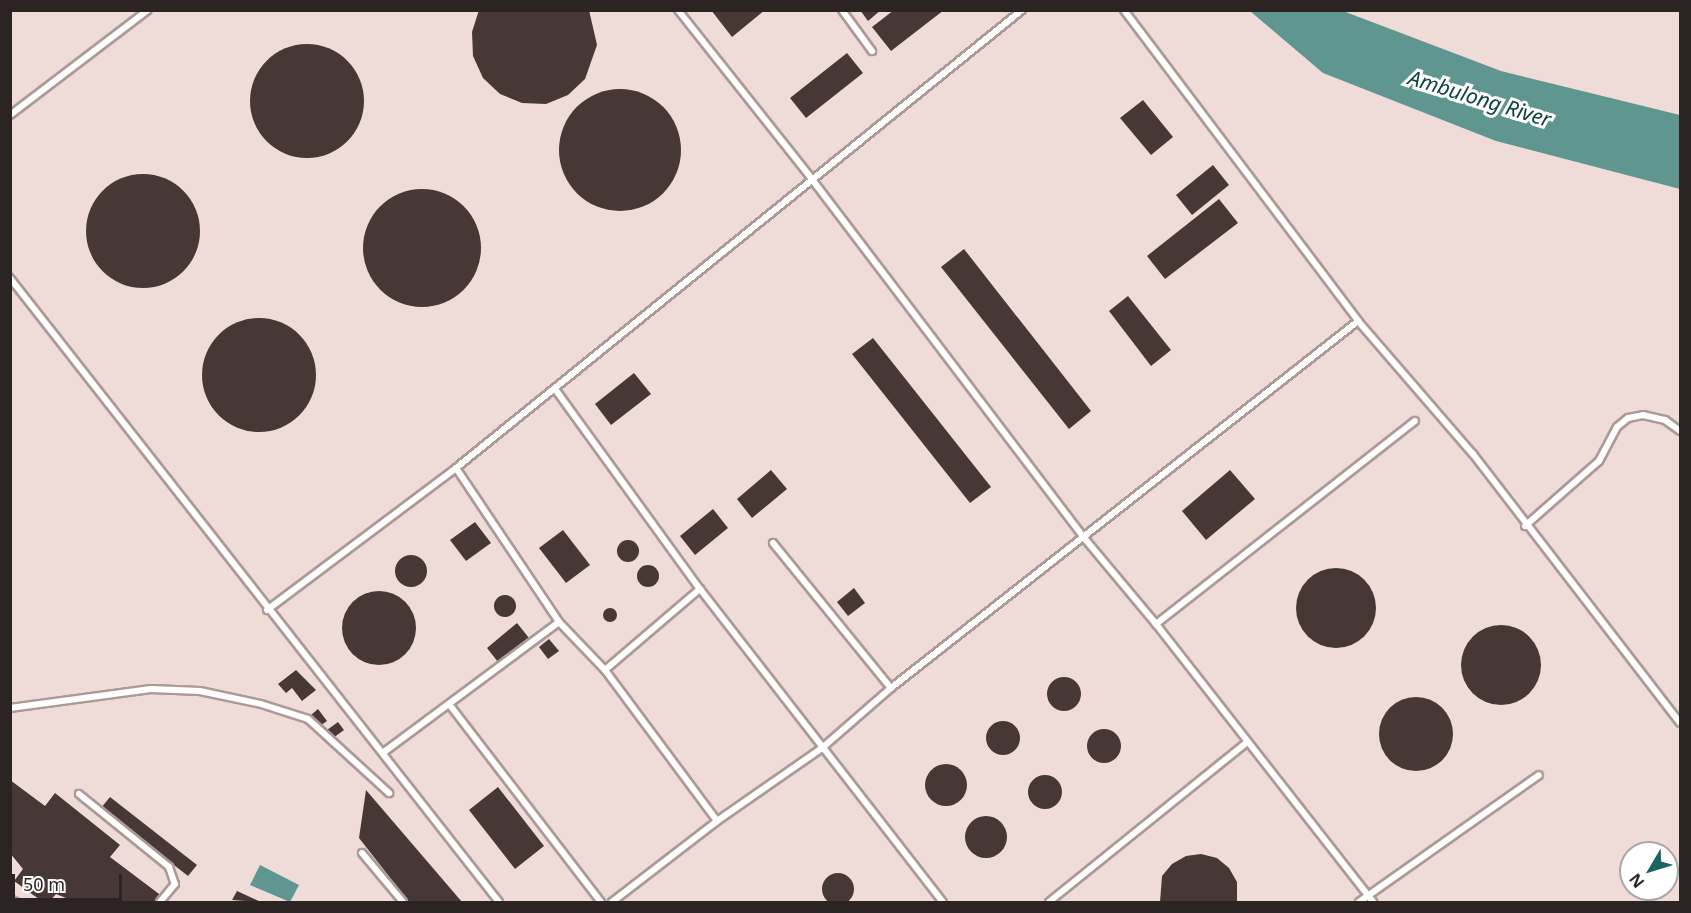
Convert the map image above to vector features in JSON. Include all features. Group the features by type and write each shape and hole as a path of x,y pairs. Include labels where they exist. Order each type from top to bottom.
{"lane":[{"path":"10,115 148,10"},
{"path":"678,10 811,178 1085,539 1156,624 1246,743 1373,903"},
{"path":"842,10 872,51"},
{"path":"267,610 456,468 811,178 1022,10"},
{"path":"1124,10 1358,321 1473,454 1525,526 1680,723"},
{"path":"10,278 267,610 384,752 499,903"},
{"path":"612,903 717,820 822,748 891,688 1085,539 1358,321"},
{"path":"555,389 700,589 943,903"},
{"path":"1525,526 1599,461 1617,427 1628,418 1642,415 1665,420 1680,431"},
{"path":"1156,624 1415,422"},
{"path":"456,468 559,622 605,670 717,820"},
{"path":"773,543 891,688"},
{"path":"605,670 700,589"},
{"path":"384,752 559,622"},
{"path":"10,708 151,689 200,691 261,704 308,720 389,793"},
{"path":"449,704 601,903"},
{"path":"1049,903 1246,743"},
{"path":"1359,903 1367,895 1539,775"},
{"path":"79,794 169,867 175,884 160,903"},
{"path":"362,853 403,903"}],"water":[{"name":"Ambulong River","path":"1250,11 1343,11 1501,71 1680,115 1680,189 1496,141 1323,73"},
{"path":"260,865 299,885 290,902 250,885"}],"building":[{"path":"479,10 589,10 597,45 585,79 568,95 546,104 522,103 500,94 483,78 473,56 472,32"},
{"path":"711,10 765,10 732,37"},
{"path":"860,10 881,10 868,21"},
{"path":"894,10 944,10 891,51 872,27"},
{"path":"307,44 329,48 347,61 360,79 364,101 360,123 347,141 329,154 307,158 285,154 267,141 254,123 250,101 254,79 267,61 285,48"},
{"path":"847,53 863,73 806,118 790,98"},
{"path":"620,89 644,93 663,107 677,126 681,150 677,174 663,193 644,207 620,211 596,207 577,193 563,174 559,150 563,126 577,107 596,93"},
{"path":"1143,100 1173,137 1151,155 1120,118"},
{"path":"1213,165 1229,185 1192,215 1176,195"},
{"path":"143,174 165,178 183,191 196,209 200,231 196,253 183,271 165,284 143,288 121,284 103,271 90,253 86,231 90,209 103,191 121,178"},
{"path":"422,189 445,193 464,206 477,225 481,248 477,271 464,290 445,303 422,307 399,303 380,290 367,271 363,248 367,225 380,206 399,193"},
{"path":"1219,199 1238,223 1165,279 1147,256"},
{"path":"964,249 1091,411 1069,429 941,267"},
{"path":"1128,296 1171,350 1151,366 1109,311"},
{"path":"259,318 281,322 299,335 312,353 316,375 312,397 299,415 281,428 259,432 237,428 219,415 206,397 202,375 206,353 219,335 237,322"},
{"path":"873,338 991,487 970,503 852,354"},
{"path":"634,373 651,394 611,425 595,404"},
{"path":"771,470 787,489 752,518 737,499"},
{"path":"1230,470 1255,499 1206,540 1182,511"},
{"path":"713,509 728,528 695,555 680,536"},
{"path":"475,522 491,543 466,561 450,540"},
{"path":"563,530 590,565 566,583 539,548"},
{"path":"624,540 632,540 639,547 639,555 632,562 624,562 617,555 617,547"},
{"path":"411,555 422,560 427,571 422,582 411,587 400,582 395,571 400,560"},
{"path":"644,565 652,565 659,572 659,580 652,587 644,587 637,580 637,572"},
{"path":"1336,568 1351,571 1364,580 1373,593 1376,608 1373,623 1364,636 1351,645 1336,648 1321,645 1308,636 1299,623 1296,608 1299,593 1308,580 1321,571"},
{"path":"854,588 865,603 848,616 837,602"},
{"path":"372,591 386,591 400,597 410,607 416,621 416,635 410,649 400,659 386,665 372,665 358,659 348,649 342,635 342,621 348,607 358,597"},
{"path":"505,595 513,598 516,606 513,614 505,617 497,614 494,606 497,598"},
{"path":"607,608 613,608 617,615 613,622 607,622 603,618 603,612"},
{"path":"517,623 529,638 498,662 487,648"},
{"path":"1501,625 1516,628 1529,637 1538,650 1541,665 1538,680 1529,693 1516,702 1501,705 1486,702 1473,693 1464,680 1461,665 1464,650 1473,637 1486,628"},
{"path":"549,639 559,651 548,659 539,647"},
{"path":"296,670 316,690 302,701 292,688 286,693 278,684"},
{"path":"1064,677 1076,682 1081,694 1076,706 1064,711 1052,706 1047,694 1052,682"},
{"path":"1416,697 1437,703 1447,713 1453,734 1447,755 1437,765 1416,771 1395,765 1385,755 1379,734 1385,713 1395,703"},
{"path":"318,709 327,721 320,726 311,715"},
{"path":"1003,721 1015,726 1020,738 1015,750 1003,755 991,750 986,738 991,726"},
{"path":"338,722 344,730 333,738 327,730"},
{"path":"1104,729 1116,734 1121,746 1116,758 1104,763 1092,758 1087,746 1092,734"},
{"path":"946,764 954,765 961,770 966,777 966,793 961,800 954,805 946,806 938,805 931,800 926,793 925,785 926,777 931,770 938,765"},
{"path":"1045,775 1057,780 1062,792 1057,804 1045,809 1033,804 1028,792 1033,780"},
{"path":"10,780 45,806 55,793 120,845 110,857 163,897 159,902 76,902 56,894 49,902 43,902 14,881 23,869 10,853"},
{"path":"498,787 544,846 515,869 469,810"},
{"path":"366,790 462,902 409,902 359,838"},
{"path":"110,797 197,865 188,876 101,808"},
{"path":"986,816 994,817 1001,822 1006,829 1006,845 1001,852 994,857 986,858 978,857 971,852 966,845 965,837 966,829 971,822 978,817"},
{"path":"1201,854 1217,858 1229,868 1237,882 1237,902 1160,902 1162,876 1172,864 1186,856"},
{"path":"838,873 850,877 854,889 850,901 838,905 826,901 822,889 826,877"},
{"path":"237,891 261,902 232,900"}]}
